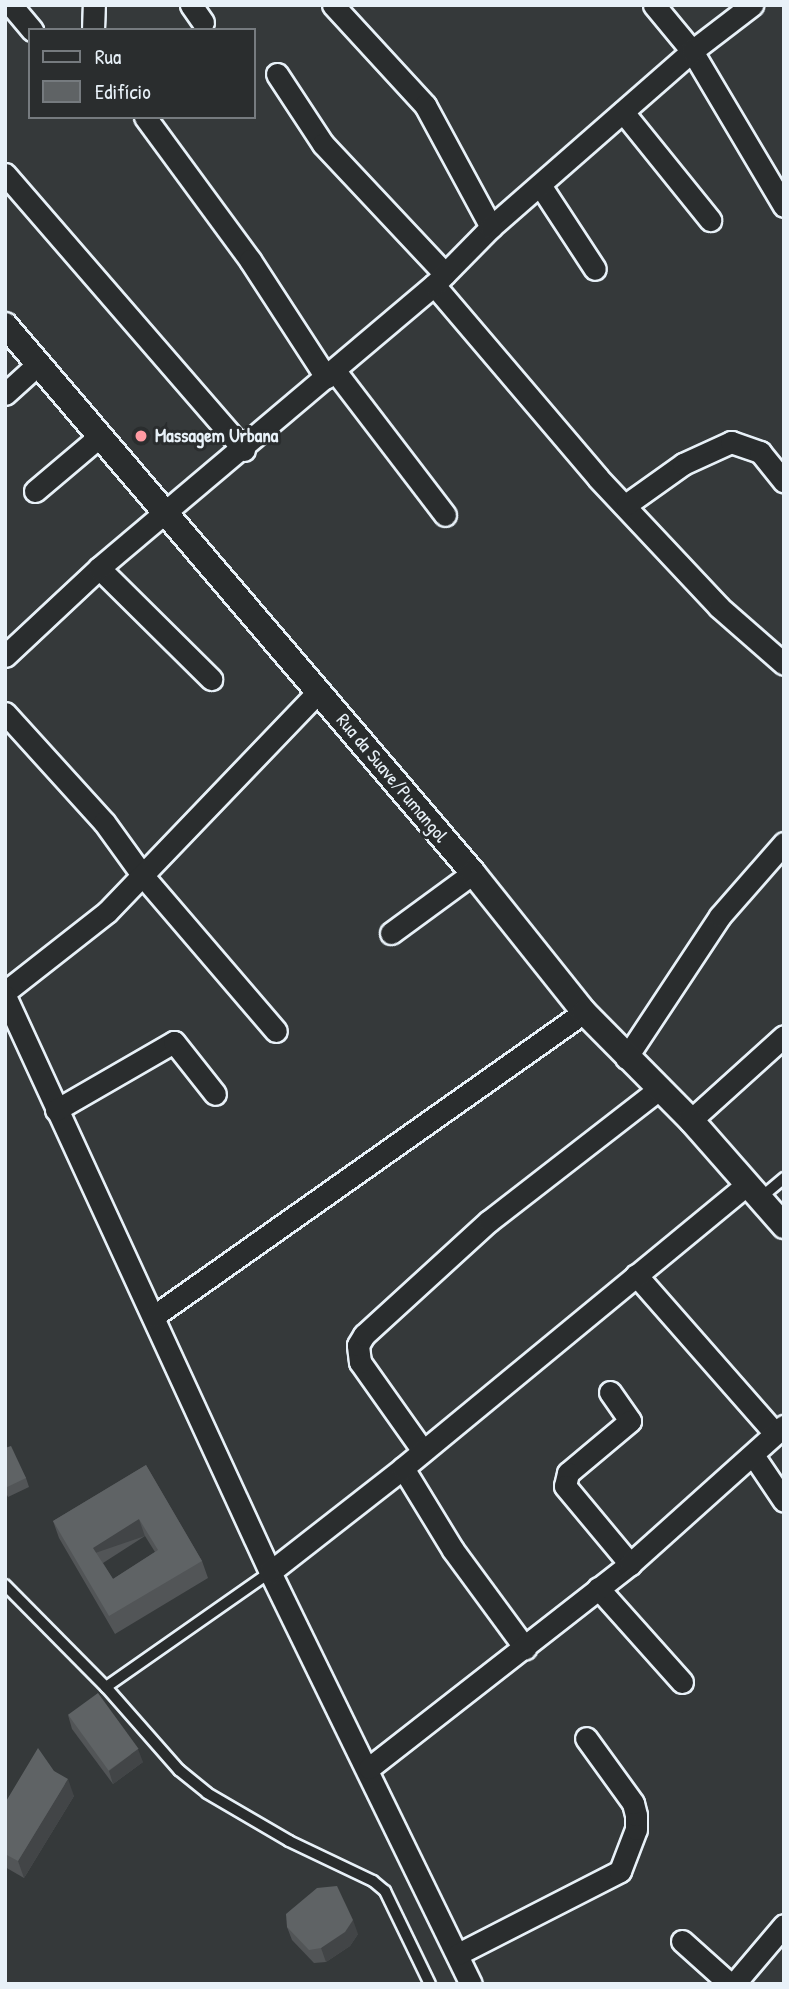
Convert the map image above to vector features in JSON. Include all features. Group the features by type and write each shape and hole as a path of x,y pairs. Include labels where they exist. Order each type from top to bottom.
{"street":[{"path":"11,5 30,28"},
{"path":"93,28 94,5"},
{"path":"333,5 425,105 491,227"},
{"path":"654,5 692,51 784,205"},
{"path":"5,656 99,568 163,513 244,450 439,280 491,227 692,51 752,5"},
{"path":"277,74 323,144 439,280 532,406 628,504 719,607 784,664"},
{"path":"623,112 710,220"},
{"path":"146,119 331,374 444,515"},
{"path":"5,174 244,450"},
{"path":"540,185 595,269"},
{"name":"Rua da Suave/Pumangol","path":"5,325 473,873 584,1012 626,1058 691,1120 784,1226"},
{"path":"5,394 37,365"},
{"path":"35,491 99,437"},
{"path":"628,504 684,464 731,442 760,452 784,482"},
{"path":"99,568 211,679"},
{"path":"318,692 143,876 80,938 5,994 270,1572 369,1768 471,1984"},
{"path":"5,713 104,822 143,876 276,1031"},
{"path":"626,1058 720,916 784,843"},
{"path":"391,933 473,873"},
{"path":"154,1316 584,1012"},
{"path":"691,1120 784,1036"},
{"path":"56,1110 174,1042 215,1094"},
{"path":"423,1451 360,1362 358,1345 364,1335 489,1221 659,1088"},
{"path":"270,1572 403,1468 636,1275 752,1192"},
{"path":"369,1768 630,1564 780,1430 636,1275"},
{"path":"610,1392 630,1421 568,1473 565,1486 630,1564"},
{"path":"752,1455 784,1501"},
{"path":"403,1468 453,1550 525,1648"},
{"path":"598,1588 682,1682"},
{"path":"458,1954 620,1871 636,1829 633,1802 586,1738"},
{"path":"682,1941 732,1984 784,1925"}],"lane":[{"path":"752,1192 784,1178"},
{"path":"106,1687 270,1572"},
{"path":"5,1586 106,1687 179,1770 207,1793 279,1836 373,1881 385,1891 430,1984"}],"building":[{"path":"11,1446 26,1478 5,1488 5,1448"},
{"path":"146,1465 202,1561 109,1616 53,1521","holes":["139,1519 158,1550 113,1579 93,1548"]},
{"path":"98,1693 139,1749 109,1771 68,1715"},
{"path":"38,1748 54,1771 68,1779 18,1861 5,1854 5,1803"},
{"path":"337,1886 353,1920 345,1932 321,1948 309,1950 287,1927 286,1914 317,1888"}],"place":[{"name":"Massagem Urbana","path":"141,436"}]}
